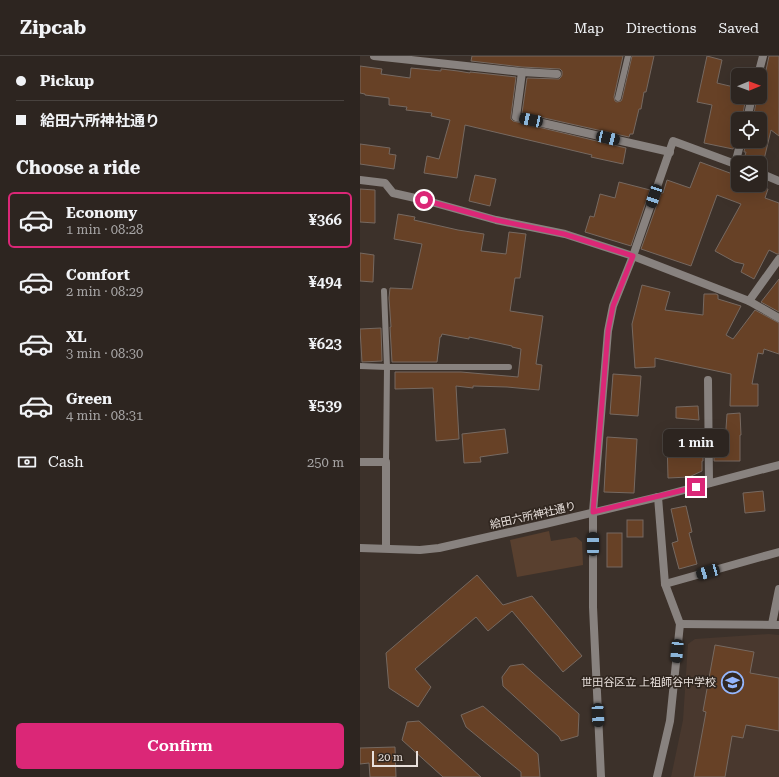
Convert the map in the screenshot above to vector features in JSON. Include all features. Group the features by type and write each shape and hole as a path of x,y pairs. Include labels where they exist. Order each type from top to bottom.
{"street":[{"path":"374,56 522,72 557,74"},
{"path":"760,68 763,56"},
{"path":"522,72 516,117 670,152"},
{"path":"601,777 592,607 593,512 608,331 613,306 633,256 673,141 731,163"},
{"path":"767,176 779,181"},
{"path":"360,180 385,183 393,193 496,220 564,234 633,256 749,301 779,318"},
{"path":"749,301 779,259"},
{"path":"708,380 709,483"},
{"path":"360,462 386,462 386,548"},
{"name":"給田六所神社通り","path":"360,548 420,550 439,548 658,497 779,465"},
{"path":"657,777 670,721 680,624 665,584 658,497"},
{"path":"665,584 779,552"},
{"path":"680,624 776,624 779,589"}],"lane":[{"path":"618,98 628,56"},
{"path":"384,291 386,462"},
{"path":"360,366 509,367"}],"shaded area":[{"path":"549,531 551,541 576,537 582,542 583,565 517,577 510,540"},
{"name":"世田谷区立 上祖師谷中学校","path":"769,634 779,635 779,777 671,777 683,720 688,644 695,639"}],"building":[{"path":"472,56 623,56 614,97 615,101 617,102 621,101 622,99 632,56 654,56 641,109 639,109 633,134 630,134 629,137 522,113 527,78 559,79 562,75 562,71 560,69 522,67 471,61"},
{"path":"707,56 722,60 717,83 731,86 731,104 745,104 743,112 731,112 731,148 733,149 704,143 712,105 697,102"},
{"path":"769,56 779,56 779,136 771,130 767,147 767,112 754,112 756,104 767,104 766,68"},
{"path":"360,66 382,69 381,74 410,78 411,68 441,71 441,69 516,77 511,116 513,121 626,148 623,164 591,157 592,155 465,125 457,178 424,173 427,156 439,159 450,120 431,116 432,113 406,110 407,107 389,105 389,98 360,93"},
{"path":"360,144 390,148 389,154 396,155 394,169 360,164"},
{"path":"745,148 767,148 765,156 745,156 746,152 744,152"},
{"path":"700,162 731,173 731,192 767,192 765,198 779,203 779,254 769,250 754,279 741,272 744,264 735,262 715,251 741,204 717,195 691,266 641,249 667,180 690,188"},
{"path":"475,175 496,179 490,206 469,201"},
{"path":"619,182 650,190 631,246 585,232 590,216 594,217 600,194 615,198"},
{"path":"360,189 375,190 375,223 360,222"},
{"path":"398,214 415,217 414,220 484,234 481,251 506,254 509,232 526,234 520,278 515,278 510,311 543,316 536,364 542,365 539,390 507,387 473,386 473,388 456,386 459,439 436,441 433,388 395,389 395,372 461,372 518,377 521,349 469,337 469,339 442,334 440,337 437,362 392,362 389,298 390,288 412,289 422,244 394,239"},
{"path":"360,253 374,255 373,282 360,281"},
{"path":"779,279 779,312 761,302"},
{"path":"642,285 670,292 665,310 703,315 704,294 716,294 718,295 718,299 741,306 726,335 733,339 755,310 779,323 779,354 764,349 763,354 758,353 752,384 758,384 758,406 730,406 731,374 655,358 655,367 635,368 632,324"},
{"path":"381,328 382,361 362,362 360,329"},
{"path":"613,374 641,376 638,416 610,414"},
{"path":"698,406 699,420 676,418 676,407"},
{"path":"740,413 740,461 714,461 714,442 725,443 727,414"},
{"path":"505,429 508,453 480,457 481,462 464,463 462,434"},
{"path":"607,437 637,439 634,493 604,492"},
{"path":"667,440 703,442 702,471 689,477 668,478"},
{"path":"763,491 765,511 745,513 743,493"},
{"path":"686,506 692,532 689,533 697,564 679,569 672,543 678,541 671,509"},
{"path":"627,520 643,520 643,537 627,537"},
{"path":"607,533 622,533 622,567 607,567"},
{"path":"477,575 503,605 532,596 582,656 563,672 512,611 488,631 476,617 415,669 431,687 418,707 389,688 386,653"},
{"path":"715,645 754,652 750,673 779,678 779,731 746,725 743,738 732,736 725,777 694,777 706,712 703,711"},
{"path":"523,664 579,714 578,736 561,741 559,737 503,686 502,677 510,666"},
{"path":"483,706 538,754 540,777 521,777 521,772 466,727 461,715"},
{"path":"419,721 481,777 443,777 402,740 407,722"},
{"path":"395,747 396,777 370,777 369,763 360,764 360,748"}],"place":[{"name":"世田谷区立 上祖師谷中学校","path":"732,682"}],"route":[{"path":"424,200 496,220 564,234 633,256 613,306 608,331 593,512 696,487"}]}
